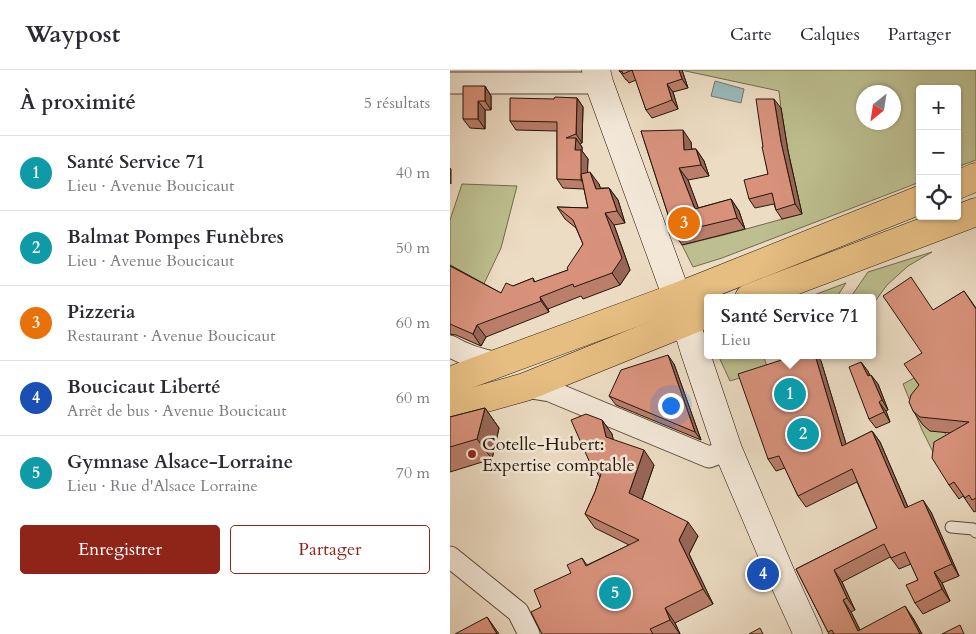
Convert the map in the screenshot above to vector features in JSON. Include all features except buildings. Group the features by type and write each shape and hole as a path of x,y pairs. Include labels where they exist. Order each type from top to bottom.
{"main road":[{"path":"598,76 690,311 696,357 728,450 782,578 808,634"},
{"path":"961,183 976,177"},
{"path":"725,294 916,202"},
{"path":"760,294 976,212"},
{"path":"450,408 525,387 704,304"},
{"path":"450,381 499,363 690,311"}],"street":[{"path":"450,83 598,76"},
{"path":"450,346 478,360 499,363"},
{"path":"525,387 550,390 708,457 728,450"},
{"path":"450,557 518,612 529,634"}],"lane":[{"path":"951,527 973,529 976,532"}],"green space":[{"path":"681,70 976,70 976,160 961,166 961,85 916,85 916,184 722,258 693,267 682,245 801,214 785,138 779,91"},
{"path":"462,184 517,186 501,248 481,290 450,267 450,220"},
{"path":"932,252 908,266 887,285 876,300 876,294 853,294 868,272"},
{"path":"846,283 839,294 817,294"},
{"path":"720,359 764,359 768,369 730,381"},
{"path":"914,378 929,400 920,419 923,425 930,431 943,430 962,459 942,470 922,430 903,384"}],"water":[{"path":"715,81 744,89 741,103 711,96"}],"place":[{"name":"Pizzeria","path":"684,223"},
{"name":"Santé Service 71","path":"790,394"},
{"name":"Balmat Pompes Funèbres","path":"803,434"},
{"name":"Cotelle-Hubert: Expertise comptable","path":"472,454"},
{"name":"Boucicaut Liberté","path":"763,574"},
{"name":"Gymnase Alsace-Lorraine","path":"615,593"}]}
